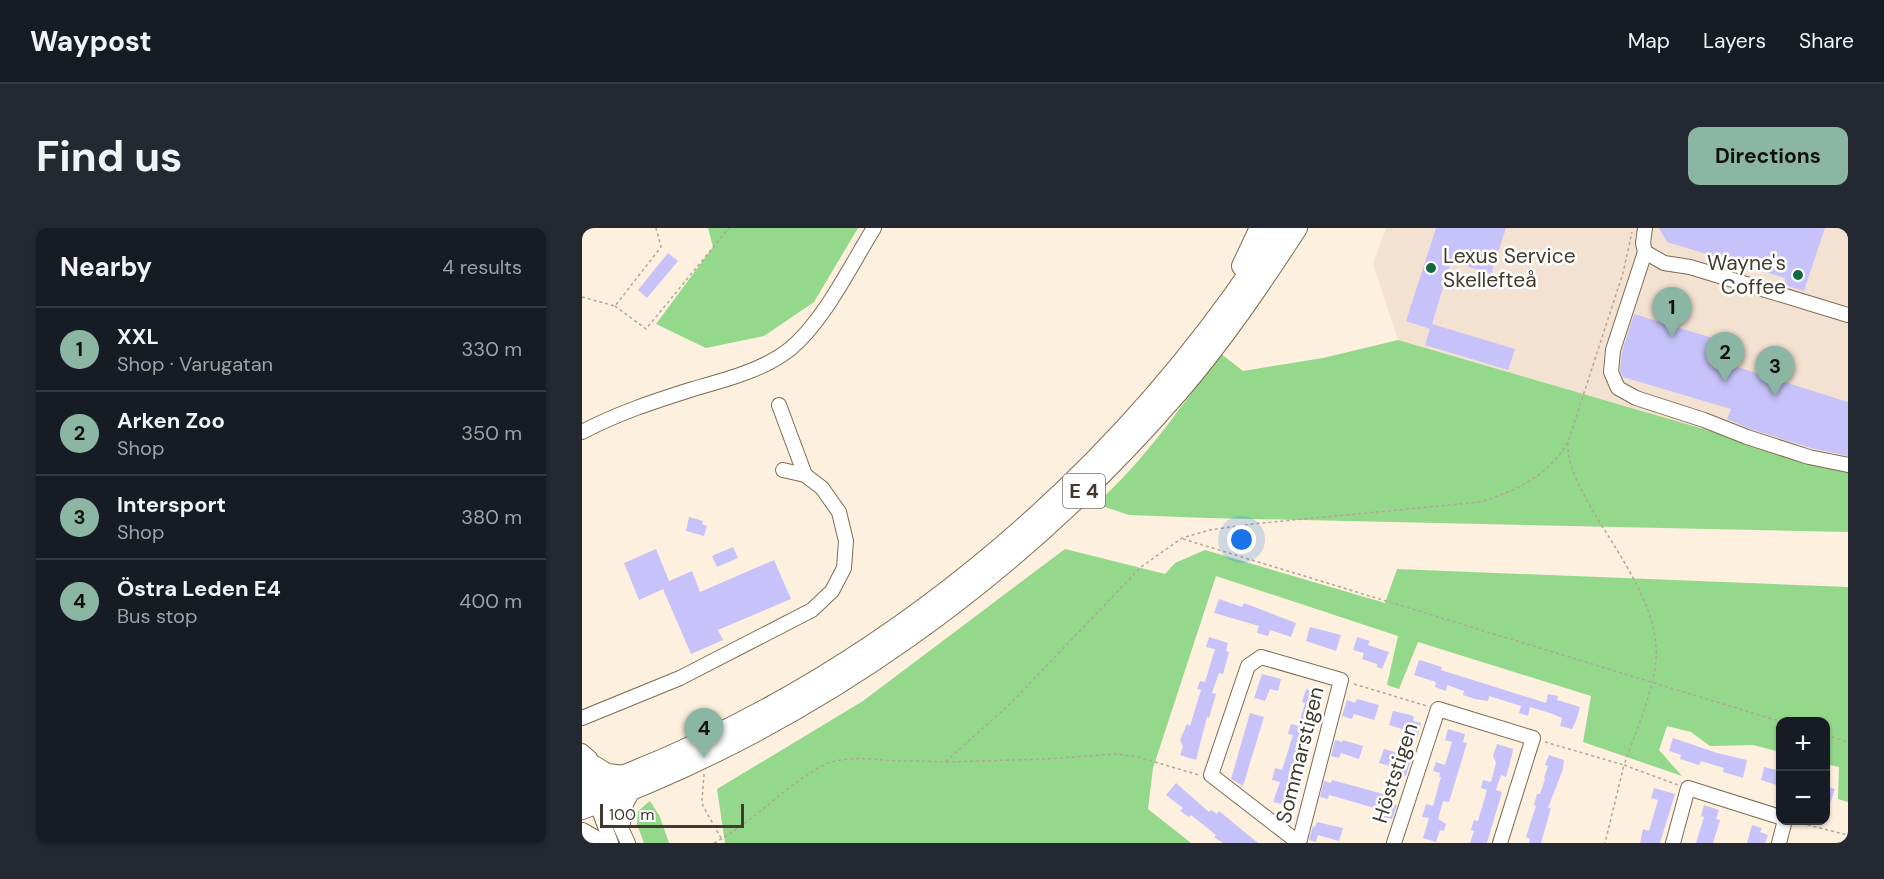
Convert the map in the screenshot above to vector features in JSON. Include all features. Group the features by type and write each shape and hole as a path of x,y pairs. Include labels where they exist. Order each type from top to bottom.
{"highway":[{"path":"1201,340 1260,228"},
{"name":"E 4","path":"629,783 824,676 960,580 1026,526 1150,401 1201,340 1246,279 1279,228"},
{"name":"E 4","path":"591,784 629,783 722,749 787,715 916,632 1002,565 1092,484 1178,391 1245,305 1297,228"},
{"path":"591,784 607,774 629,783"},
{"path":"582,833 599,843"}],"street":[{"path":"582,432 625,411 722,381 767,363 790,349 820,316 874,228"},
{"path":"1644,228 1645,252 1613,350 1611,372 1618,388 1636,398 1747,437 1809,457 1848,465"},
{"path":"1645,252 1664,264 1690,267 1848,315"},
{"path":"779,405 805,475"},
{"path":"582,718 680,678 812,610 832,591 844,568 846,541 839,512 822,488 805,475 783,470"},
{"name":"Sommarstigen","path":"1261,657 1341,680 1299,843 1211,775 1248,666 1256,659 1261,657"},
{"name":"Höststigen","path":"1394,843 1438,709 1533,738"},
{"path":"1500,843 1533,738"},
{"path":"622,828 629,783"},
{"path":"591,784 622,828 628,843"},
{"path":"591,784 610,843"},
{"path":"1673,843 1688,788 1776,816"},
{"path":"1779,843 1784,825"}],"path":[{"path":"615,306 661,247 656,228"},
{"path":"582,297 615,306 646,329 729,228"},
{"path":"945,762 1008,706 1048,661 1141,567 1182,538 1210,530 1252,524 1480,502 1510,493 1528,483 1560,456 1568,442 1623,273 1633,228"},
{"path":"1568,442 1571,465 1583,494 1627,568 1650,615 1655,636 1656,660 1652,681 1624,765 1605,843"},
{"path":"1182,538 1776,720"},
{"path":"1341,680 1438,709"},
{"path":"1830,736 1848,742"},
{"path":"1533,738 1624,765 1688,788"},
{"path":"714,843 746,822 800,780 824,765 845,760 945,762 1117,754 1138,757 1196,775 1211,775"},
{"path":"702,771 705,776 702,793 703,806 721,839"},
{"path":"1811,825 1848,835"}],"shaded area":[{"path":"1386,228 1848,228 1848,471 1398,340 1373,264"}],"green space":[{"path":"708,228 858,228 814,302 764,336 706,348 656,324 713,247"},
{"path":"1398,340 1848,471 1848,532 1208,518 1129,515 1096,504 1147,451 1220,353 1243,371 1323,358"},
{"path":"1065,549 1165,574 1175,563 1205,550 1385,603 1397,569 1848,587 1848,802 1838,799 1839,767 1830,765 1830,717 1776,717 1776,751 1753,745 1710,746 1691,732 1667,726 1659,750 1682,776 1583,742 1591,696 1418,642 1399,689 1387,685 1398,636 1216,576 1153,768 1148,809 1191,843 725,843 717,789 863,701"},
{"path":"650,801 660,817 669,843 644,843 637,824 638,811"}],"building":[{"path":"1436,228 1506,228 1491,274 1451,261 1432,324 1515,349 1508,370 1425,345 1430,329 1406,321"},
{"path":"1659,228 1825,228 1804,291 1784,285 1785,278 1667,242"},
{"path":"668,253 678,261 647,298 638,290"},
{"path":"1634,314 1719,340 1715,360 1848,402 1848,456 1811,448 1750,429 1727,419 1731,409 1623,377 1620,371 1622,352"},
{"path":"689,517 703,521 702,524 707,526 704,536 686,531"},
{"path":"733,547 738,558 717,567 712,556"},
{"path":"656,549 669,581 692,571 700,592 774,560 791,599 718,630 723,640 691,654 663,589 639,600 624,563"},
{"path":"1219,599 1242,607 1244,603 1296,623 1291,637 1270,630 1268,636 1257,633 1259,626 1214,613"},
{"path":"1310,627 1341,635 1336,651 1306,641"},
{"path":"1209,637 1228,643 1226,651 1229,652 1223,674 1219,673 1212,693 1216,694 1209,718 1207,717 1196,760 1180,755 1183,746 1180,740 1187,724 1190,726 1201,690 1197,689 1200,681 1205,682 1215,649 1206,647"},
{"path":"1357,637 1370,641 1368,645 1389,652 1382,669 1377,667 1377,664 1362,659 1364,653 1353,650"},
{"path":"1419,660 1442,667 1441,670 1546,703 1548,694 1558,696 1557,700 1580,707 1576,721 1572,729 1560,726 1562,718 1550,713 1530,707 1528,716 1519,713 1521,706 1489,696 1488,701 1475,699 1463,695 1464,691 1447,685 1446,691 1435,687 1436,682 1414,675"},
{"path":"1262,674 1281,679 1278,691 1270,689 1265,701 1254,698"},
{"path":"1306,689 1318,693 1317,697 1320,697 1313,720 1309,719 1304,737 1308,738 1290,798 1287,797 1285,805 1273,802 1280,782 1272,780 1275,768 1282,770 1293,735 1288,734 1291,724 1298,726 1305,703 1302,702"},
{"path":"1357,699 1379,705 1374,720 1354,714 1352,719 1342,716 1347,700 1355,703"},
{"path":"1393,711 1411,715 1414,717 1413,721 1421,723 1417,738 1407,735 1408,731 1389,725"},
{"path":"1250,713 1264,717 1243,786 1231,779"},
{"path":"1448,729 1465,734 1463,742 1467,743 1449,802 1443,801 1438,819 1446,824 1444,831 1440,830 1436,842 1423,838 1429,818 1422,817 1426,804 1433,806 1441,777 1439,777 1440,773 1433,771 1436,762 1445,765 1452,742 1445,740"},
{"path":"1673,738 1717,753 1747,760 1743,778 1723,772 1724,768 1701,761 1699,765 1680,759 1681,755 1669,751"},
{"path":"1335,740 1363,746 1359,759 1341,753 1339,758 1331,756"},
{"path":"1497,744 1513,749 1506,777 1501,775 1496,790 1502,792 1487,843 1470,843 1474,831 1471,830 1474,820 1478,821 1487,790 1481,788 1483,780 1491,782 1496,763 1493,756"},
{"path":"1384,749 1402,754 1400,759 1410,762 1406,776 1395,773 1397,768 1379,763"},
{"path":"1549,755 1564,760 1563,769 1548,808 1551,808 1541,843 1529,843 1530,839 1526,837 1536,806 1534,805 1537,794 1540,794 1545,779 1548,766 1545,765"},
{"path":"1764,767 1776,770 1776,785 1761,780"},
{"path":"1332,780 1387,795 1385,802 1397,805 1392,819 1383,817 1385,811 1329,795 1328,799 1320,797 1324,781 1331,783"},
{"path":"1176,783 1209,812 1211,810 1217,814 1219,811 1258,843 1223,843 1214,837 1216,835 1191,815 1189,817 1180,811 1183,808 1166,795"},
{"path":"1830,787 1835,789 1830,804"},
{"path":"1654,788 1675,794 1660,843 1640,843 1643,829 1649,831 1658,800 1651,798"},
{"path":"1704,805 1719,810 1716,819 1720,820 1713,843 1696,843 1704,817 1701,816"},
{"path":"1317,822 1343,828 1339,841 1318,835 1316,842 1309,840 1313,826 1315,827"},
{"path":"1752,825 1762,828 1760,832 1768,835 1765,843 1747,843"}],"place":[{"name":"Lexus Service Skellefteå","path":"1431,268"},
{"name":"Wayne's Coffee","path":"1798,275"},
{"name":"XXL","path":"1672,337"},
{"name":"Arken Zoo","path":"1725,382"},
{"name":"Intersport","path":"1775,396"},
{"name":"Östra Leden E4","path":"704,758"}]}
